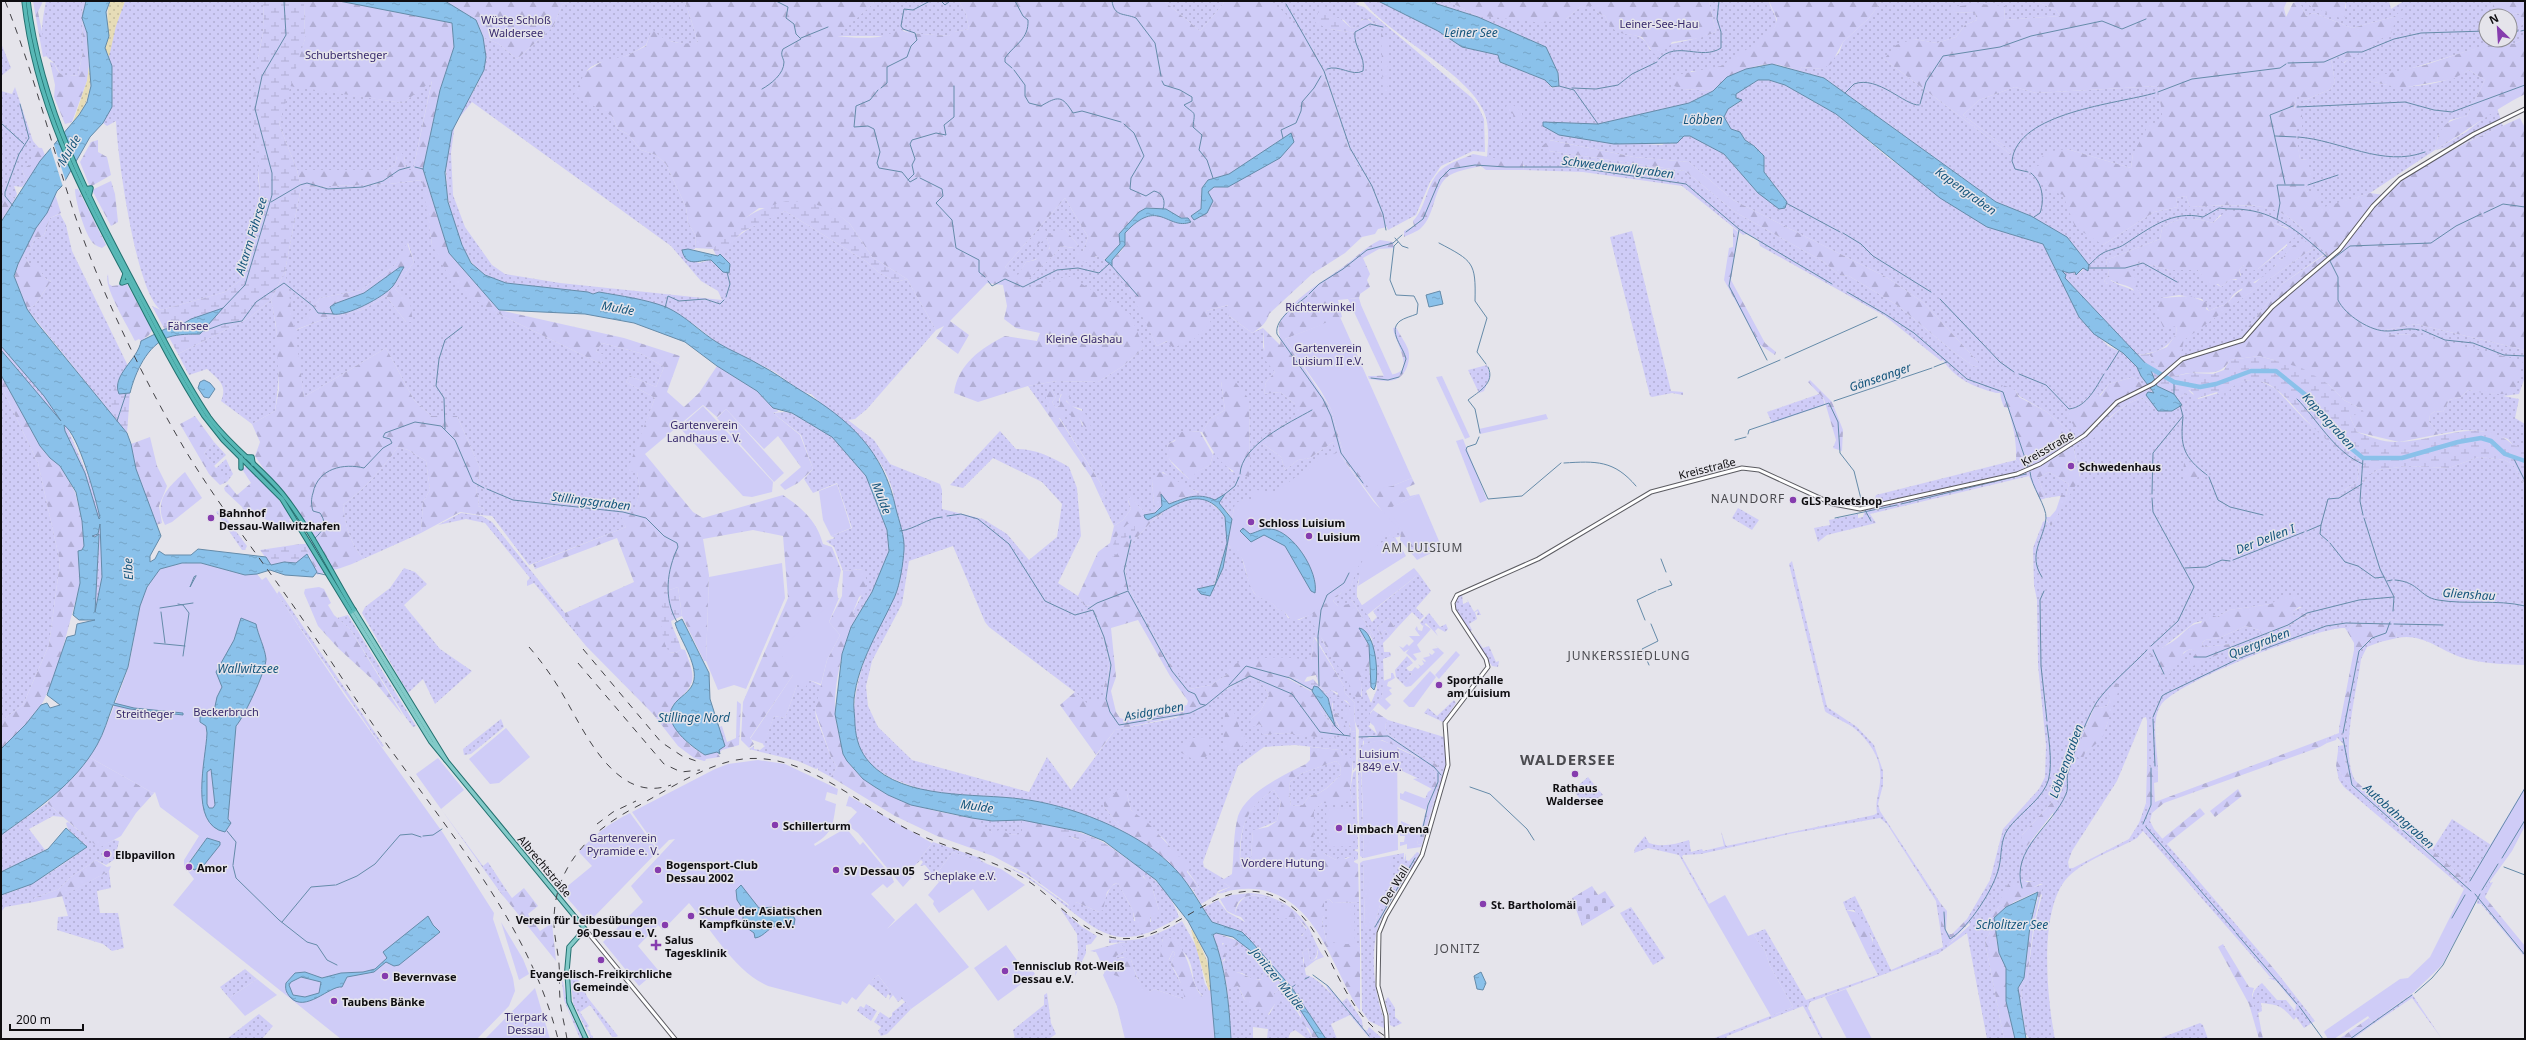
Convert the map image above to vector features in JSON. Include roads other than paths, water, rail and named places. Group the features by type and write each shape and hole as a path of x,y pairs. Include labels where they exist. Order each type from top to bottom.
{"highway":[{"path":"24,1 36,61 58,131 77,177 155,327"},
{"path":"28,1 36,61"},
{"path":"77,177 84,189 91,188 88,197 104,231"},
{"path":"119,259 128,281 206,415 241,457 282,499 310,540"},
{"path":"125,274 122,282 128,281"},
{"path":"213,425 282,494 352,611"},
{"path":"241,457 241,468 248,464"}],"main road":[{"name":"Kreisstraße","path":"1488,667 1486,659 1454,610 1453,603 1455,597 1538,559 1651,492 1742,468 1750,468 1833,504 1847,508 1870,508 2028,471 2080,438 2110,408 2124,398 2147,388 2156,382 2179,361 2191,355 2238,342 2247,337 2272,307 2305,281 2325,260 2344,245 2383,194 2405,175 2474,134 2525,109"},
{"name":"Albrechtstraße","path":"352,611 424,733 675,1039"},
{"name":"Albrechtstraße","path":"352,611 446,760"},
{"name":"Der Wall","path":"1387,1039 1386,1016 1378,986 1379,933 1386,916 1422,855 1447,770 1448,742 1444,728 1446,721 1488,667"},
{"path":"585,929 569,947 566,970 569,1002 586,1039"}],"water":[{"path":"86,1 110,1 106,12 109,36 105,48 112,66 112,107 103,123 90,137 62,186 57,191 47,213 36,228 18,264 14,276 27,309 127,433 131,444 136,469 161,536 150,556 150,562 155,559 159,551 165,555 191,555 198,549 266,557 271,565 284,562 296,563 307,554 317,572 313,577 285,575 270,570 257,574 245,575 201,563 182,563 160,569 147,587 140,606 128,667 114,703 134,708 183,713 183,715 130,709 113,705 97,745 78,772 41,806 1,835 1,749 26,724 41,705 47,703 50,708 60,705 47,695 67,637 75,635 77,624 95,620 79,620 73,615 80,583 78,551 82,550 84,546 82,521 76,492 60,466 50,458 40,446 1,375 1,350 61,421 44,396 1,346 1,222 40,161 79,115 87,102 91,86 87,33 82,18","holes":["64,425 70,431 81,454 95,497 99,519 85,473 65,431","100,524 102,577 95,612 99,534 95,537 92,536 98,534"]},
{"path":"339,1 445,1 476,20 483,37 486,57 484,70 452,131 445,173 448,202 462,245 471,263 485,275 506,283 588,292 593,294 599,292 641,300 666,307 680,315 718,343 750,359 818,401 849,425 873,454 883,470 890,488 902,529 904,556 897,591 870,646 856,685 854,705 856,736 861,750 870,763 884,775 921,789 941,793 1021,799 1059,806 1100,820 1138,840 1155,851 1176,870 1212,922 1242,932 1251,941 1292,988 1326,1039 1319,1039 1285,986 1264,967 1251,951 1233,937 1216,933 1213,935 1224,973 1231,1039 1215,1039 1208,958 1188,921 1156,880 1104,841 1082,832 1022,820 992,821 911,805 888,795 863,779 847,761 843,754 835,714 842,654 851,627 872,592 889,551 887,530 866,476 832,437 792,413 773,408 757,391 717,366 685,342 634,323 585,314 499,310 449,253 423,169 440,90 454,47 452,23"},
{"name":"Leiner See","path":"1378,1 1434,1 1437,4 1478,17 1546,47 1558,73 1559,86 1552,87 1545,80 1500,62 1498,55 1462,47 1438,31"},
{"name":"Löbben","path":"1772,64 1824,78 1996,202 2031,216 2067,237 2089,265 2088,271 2083,268 2076,275 2075,272 2069,273 2062,271 2066,275 2065,278 2150,368 2157,386 2174,394 2182,405 2172,411 2158,411 2146,395 2148,392 2154,393 2141,376 2137,367 2123,353 2094,334 2079,317 2043,244 1987,227 1940,198 1836,114 1785,85 1769,80 1758,80 1736,94 1736,98 1742,100 1728,109 1724,117 1731,129 1740,132 1745,140 1754,146 1764,156 1764,172 1787,202 1785,208 1779,209 1758,193 1724,154 1690,136 1684,136 1677,143 1614,144 1559,135 1543,126 1543,122 1598,124 1689,103 1713,91 1727,77 1746,69"},
{"path":"1291,133 1294,142 1280,158 1228,187 1214,187 1208,192 1213,201 1207,213 1194,220 1191,216 1201,209 1202,188 1208,180 1229,174"},
{"path":"1146,208 1166,209 1181,218 1188,218 1191,222 1183,224 1154,216 1146,217 1137,222 1125,233 1125,245 1112,260 1112,266 1105,260 1120,244 1119,234 1139,212"},
{"path":"688,249 718,256 720,254 730,264 729,273 723,272 711,260 693,262 686,259 682,250"},
{"path":"400,267 404,267 393,286 382,295 355,309 339,314 333,314 330,307 334,304 364,293"},
{"path":"1440,291 1443,304 1429,307 1426,295"},
{"name":"Fährsee","path":"223,308 200,334 169,337 154,346 143,360 135,377 130,393 119,394 119,380 139,348 141,341 165,329 176,328 191,319"},
{"path":"204,380 210,383 215,389 209,398 204,397 198,388 200,382"},
{"path":"1161,494 1169,504 1197,496 1215,500 1225,494 1219,503 1232,519 1223,568 1210,596 1201,594 1197,589 1215,585 1227,543 1225,517 1216,507 1207,501 1197,499 1188,500 1178,504 1148,520 1144,515 1155,513 1162,506"},
{"path":"1243,528 1250,534 1271,529 1279,531 1288,537 1303,554 1309,564 1313,574 1315,593 1311,591 1285,546 1264,535 1251,542 1240,531"},
{"name":"Wallwitzsee","path":"241,618 256,624 266,659 254,694 236,726 228,819 231,823 225,832 214,827 206,817 203,804 202,774 207,733 206,726 200,722 200,717 214,711 217,697 222,687 216,672 234,640","holes":["211,769 215,805 213,808 209,808 207,804 207,772"]},
{"name":"Stillinge Nord","path":"682,619 709,673 710,699 725,746 719,750 720,754 717,752 705,755 699,751 686,741 674,727 671,720 670,713 673,706 691,688 694,680 691,659 675,623"},
{"path":"1359,628 1365,631 1373,646 1377,676 1374,690 1371,687 1369,645"},
{"path":"1314,686 1318,687 1328,698 1335,726 1312,691"},
{"path":"66,828 87,847 32,884 1,895 1,872 48,849"},
{"path":"207,838 220,842 220,845 204,865 194,870 189,863"},
{"path":"741,885 759,908 775,907 785,917 793,916 795,919 794,925 790,928 783,925 774,926 759,937 755,938 754,933 743,925 743,909 737,900 736,890"},
{"name":"Scholitzer See","path":"2038,892 2030,926 2024,978 2018,988 2026,1039 2015,1039 2006,1001 2006,968 1999,953 1994,918 2006,907"},
{"path":"428,916 433,925 440,932 399,965 394,966 386,962 374,972 347,977 342,987 331,990 310,1001 296,1001 290,997 287,992 286,983 295,973 305,972 322,978 341,973 363,972 375,969 387,958 383,952","holes":["301,977 321,982 319,993 305,997 293,995 289,985 291,982"]},
{"path":"1481,972 1486,983 1483,990 1477,989 1474,976"}],"waterway":[{"name":"Altarm Fährsee","path":"223,308 245,285 272,195 272,173 255,109 262,76 286,35 284,1"},
{"path":"762,89 773,81 782,71 784,62 782,54 783,49 801,39 796,34 794,24 786,18 788,7 776,1"},
{"path":"881,88 887,83 887,67 907,57 911,46 917,40 915,33 903,29 901,26 904,9 913,10 930,1"},
{"path":"941,1 945,5 950,1"},
{"path":"1012,68 1005,62 1005,58 1024,37 1028,27 1028,20 1023,16 1015,1"},
{"path":"1112,1 1117,12 1136,18 1155,43 1161,76"},
{"path":"1659,59 1673,51 1705,53 1721,48 1721,32 1717,19 1719,1"},
{"path":"1286,4 1324,71 1350,148 1372,186 1383,214 1386,230"},
{"path":"1920,104 1926,82 1943,56 2000,47 2031,36 2102,21 2122,29 2146,19"},
{"path":"1327,69 1336,68 1354,73 1363,71 1363,61 1356,42 1355,32 1370,24 1383,27"},
{"path":"801,38 828,27"},
{"path":"2521,31 2525,30"},
{"path":"2288,63 2324,62 2347,52 2362,52 2394,39 2421,33 2478,31"},
{"path":"1572,88 1596,89 1618,85 1632,74 1657,62"},
{"path":"2158,92 2192,79 2280,68 2286,64"},
{"path":"1014,70 1025,85 1025,96 1029,103 1041,106 1052,100 1059,99 1063,100 1073,113 1082,111 1121,122"},
{"path":"1283,138 1281,130 1296,123 1301,111 1302,102 1314,88 1321,76"},
{"path":"1162,81 1164,85 1180,90 1192,97 1192,101 1184,105 1194,113 1193,127 1202,135 1199,150 1207,160 1213,178"},
{"path":"1845,93 1854,84 1863,82 1881,87 1906,101 1919,105"},
{"path":"2297,107 2405,102 2434,110 2452,112 2525,85"},
{"path":"908,180 914,174 912,165 915,159 910,144 912,140 936,133 946,135 944,125 954,117 954,86"},
{"name":"Kapengraben","path":"1559,86 1574,90 1598,124"},
{"path":"878,90 870,100 856,106 854,127 868,126 874,129 880,152 877,163 879,168 902,172 910,182 917,178"},
{"path":"2028,172 2015,169 2012,161 2018,144 2031,131 2049,121 2071,113 2094,106 2155,93"},
{"path":"13,206 5,196 5,192 19,154 29,138 20,104"},
{"path":"2285,184 2270,115 2293,106"},
{"path":"1,123 24,144"},
{"path":"1124,124 1134,133 1144,156 1131,178 1130,189 1146,196 1154,191 1162,195 1164,200 1163,209"},
{"path":"2275,136 2296,137"},
{"path":"2298,137 2314,139 2362,152 2393,157 2409,156 2425,152"},
{"name":"Schwedenwallgraben","path":"1406,232 1423,219 1440,179 1450,169 1475,165 1506,167 1573,167 1686,184 1739,229 1832,284"},
{"path":"271,202 300,185 307,183 328,189 363,187 383,181 399,170 410,167"},
{"path":"415,167 423,169"},
{"path":"2031,173 2038,181 2042,191 2042,208 2040,213 2034,217"},
{"path":"2308,185 2338,175"},
{"path":"920,178 942,189 943,196 936,203 952,220 956,248 979,260 979,272 985,277"},
{"path":"2277,219 2280,203 2277,185 2304,185"},
{"path":"1786,203 1840,232"},
{"path":"2484,213 2503,204 2525,207"},
{"path":"2089,265 2101,254 2122,246 2143,232 2171,218 2192,215 2203,217 2219,208 2247,210 2270,216 2300,234 2327,257"},
{"path":"2330,261 2350,246 2431,243 2456,226 2481,214"},
{"path":"1739,230 1729,286 1767,360"},
{"path":"1843,233 1861,244 1873,256 1931,292"},
{"path":"1309,294 1319,284 1343,269 1367,250 1393,243 1402,235"},
{"path":"1395,238 1402,246 1408,248"},
{"path":"1398,242 1394,246 1390,280 1396,295 1414,296 1418,304 1417,314 1400,321 1396,325 1395,330 1397,340 1406,359 1401,374"},
{"path":"1439,243 1466,259 1473,270 1475,278 1475,301 1487,318 1477,352 1486,364"},
{"path":"2330,261 2338,277 2338,300 2341,306 2352,317 2367,326 2381,331 2411,329 2419,330"},
{"path":"2088,268 2125,268 2143,263 2177,282"},
{"path":"988,281 992,286 1005,279 1023,287 1057,270 1078,268 1099,273 1109,264"},
{"path":"1111,265 1138,296"},
{"path":"726,297 730,284 727,272"},
{"path":"204,331 223,324 242,321 256,302 284,283 313,306 318,313 333,314"},
{"name":"Schwedenwallgraben","path":"1847,292 1914,333 1967,379 2003,392 2028,467"},
{"path":"665,308 668,296 679,301 705,299 720,304 724,300"},
{"path":"1307,296 1292,308 1279,323 1277,334 1323,399 1331,416 1341,453 1363,483"},
{"path":"1940,299 2000,362 2014,372"},
{"path":"1785,358 1877,317"},
{"path":"445,429 444,398 436,386 439,359 445,340 462,327"},
{"path":"2422,330 2445,340 2473,343 2504,355 2525,356"},
{"path":"2107,370 2119,351"},
{"path":"1738,378 1780,360"},
{"name":"Gänseanger","path":"1934,367 1947,362"},
{"name":"Kapengraben","path":"2145,365 2174,382 2200,387 2216,384 2251,371 2276,371 2307,396 2352,449 2363,458 2402,458 2458,442 2481,438 2491,441 2505,454 2525,461"},
{"path":"1480,433 1475,409 1468,400 1481,390 1488,382 1490,378 1488,367"},
{"name":"Gänseanger","path":"1834,401 1932,368"},
{"path":"2019,374 2046,385 2069,409 2081,405 2090,396 2104,374"},
{"path":"1371,378 1388,380 1399,377"},
{"path":"2174,382 2174,394"},
{"name":"Altarm Fährsee","path":"117,421 126,394"},
{"path":"2297,399 2335,444 2353,459 2363,464"},
{"path":"1748,434 1749,430 1829,403 1838,422 1840,453 1854,471 1863,507"},
{"name":"Löbbengraben","path":"2152,494 2153,453 2183,416 2180,405"},
{"path":"1240,474 1242,463 1257,444 1279,428 1312,410"},
{"path":"2183,417 2182,436 2185,450 2199,469 2207,475"},
{"path":"315,538 324,526 320,513 313,511 312,504 313,493 320,478 333,469 340,467 348,466 364,468 383,448 392,443 390,439 383,437 385,433 415,422 441,426 455,440 473,482 484,488"},
{"path":"1479,437 1476,444 1467,447 1466,450 1488,499 1522,496 1561,463"},
{"name":"Gänseanger","path":"1735,440 1746,437"},
{"path":"2513,457 2525,481"},
{"name":"Autobahngraben","path":"2363,458 2360,501 2363,515"},
{"path":"1564,463 1586,462 1604,464 1620,471 1636,486"},
{"name":"Schwedenwallgraben","path":"2030,472 2033,484 2046,513 2045,526 2036,554 2038,569 2042,577"},
{"path":"1901,504 2026,474"},
{"path":"1225,494 1235,486 1239,477"},
{"path":"2209,477 2218,500 2230,507 2263,515"},
{"path":"2321,525 2328,499 2339,498 2362,484"},
{"name":"Stillingsgraben","path":"487,489 513,500 623,512 646,518 664,536 677,543 678,547 671,565 668,584 670,603 677,622"},
{"name":"Löbbengraben","path":"2151,646 2178,621 2194,587 2153,512 2152,498"},
{"path":"1835,518 1897,505"},
{"path":"1865,510 1871,521"},
{"name":"Asidgraben","path":"947,516 961,514 978,519 1009,544 1045,601 1075,615 1093,610 1104,637 1111,665 1106,699 1110,712 1119,725 1190,713 1206,705 1228,687 1250,676 1292,694 1320,732 1350,736"},
{"name":"Asidgraben","path":"900,531 906,530 931,519 942,517"},
{"name":"Autobahngraben","path":"2364,518 2380,569 2394,597 2393,611"},
{"name":"Der Dellen I","path":"2307,531 2321,525 2320,534 2328,541"},
{"name":"Der Dellen I","path":"2233,560 2304,532"},
{"path":"1128,590 1124,571 1131,540"},
{"name":"Der Dellen I","path":"2330,543 2345,562 2358,566 2375,578 2384,577"},
{"path":"1661,559 1666,572"},
{"name":"Der Dellen I","path":"2185,568 2206,567 2222,560 2230,561"},
{"path":"317,573 326,575"},
{"path":"1319,686 1318,636 1321,610 1327,595 1344,583 1349,573"},
{"path":"196,576 190,587 194,577 196,576"},
{"name":"Autobahngraben","path":"2387,581 2392,580"},
{"name":"Glienshau","path":"2395,580 2403,581 2415,586 2427,596 2438,600 2503,603 2525,606"},
{"path":"1658,590 1672,585 1670,581"},
{"path":"1088,609 1097,603 1128,591 1172,671 1188,691 1195,694 1200,704 1205,705"},
{"path":"1645,620 1637,600 1656,591"},
{"name":"Schwedenwallgraben","path":"2044,591 2040,600 2041,666 2047,721"},
{"path":"2194,657 2206,657 2288,625 2307,613 2359,600 2394,597"},
{"path":"160,608 193,603"},
{"path":"178,604 183,605 189,613 183,656"},
{"path":"161,612 165,643"},
{"name":"Autobahngraben","path":"2343,733 2359,651 2372,638 2386,633 2390,622"},
{"name":"Quergraben","path":"2153,717 2162,696 2240,658 2326,626 2346,623 2391,624"},
{"path":"1649,665 1642,649 1658,641 1651,624"},
{"path":"2394,624 2443,625"},
{"path":"154,643 185,646"},
{"name":"Löbbengraben","path":"2022,888 2020,874 2022,861 2027,850 2060,806 2066,794 2067,776 2073,756 2095,705 2112,685 2147,650"},
{"path":"2153,650 2164,674"},
{"path":"1229,685 1246,666 1290,678 1312,690"},
{"name":"Quergraben","path":"2153,719 2155,766"},
{"name":"Schwedenwallgraben","path":"1944,912 1945,929 1950,939 1973,917 1992,886 1999,867 2002,843 2005,833 2043,792 2046,786 2050,773 2047,725"},
{"path":"1335,726 1344,735"},
{"name":"Asidgraben","path":"1359,737 1388,736 1434,767 1441,775"},
{"name":"Autobahngraben","path":"2343,738 2352,785 2471,891"},
{"name":"Quergraben","path":"2143,824 2151,805 2151,768"},
{"path":"1421,836 1428,805 1438,782 1438,773"},
{"name":"Asidgraben","path":"1470,787 1490,794 1527,829 1534,840"},
{"path":"2470,881 2525,788"},
{"path":"2502,858 2525,820"},
{"name":"Quergraben","path":"2146,827 2235,931"},
{"path":"423,836 433,835 442,829"},
{"path":"227,831 236,842 233,865"},
{"path":"336,885 357,876 375,864 400,835 412,834 421,837"},
{"path":"1375,927 1415,858"},
{"path":"2482,890 2498,864"},
{"path":"233,866 236,878 279,920 307,942 317,945 327,960 337,965"},
{"path":"2504,867 2525,875"},
{"path":"282,922 311,887 335,885"},
{"name":"Autobahngraben","path":"2475,894 2525,955"},
{"path":"2415,993 2432,978 2443,965 2480,894"},
{"path":"2452,918 2465,895"},
{"name":"Quergraben","path":"2236,933 2297,1004"},
{"path":"1313,975 1328,986 1369,1036"},
{"path":"1305,979 1309,977"},
{"name":"Jonitzer Mulde","path":"1291,988 1295,985"},
{"path":"2350,1039 2412,995"},
{"name":"Quergraben","path":"2299,1006 2323,1039"}],"railway":[{"path":"5,1 26,57 79,227 114,314 142,371 172,427 200,474 285,594 383,740 468,856 490,890 530,962 546,999 558,1039"},
{"path":"529,647 554,680 584,732 606,764 620,776 635,785 652,788 671,785"},
{"path":"583,649 661,742 682,756 699,762"},
{"path":"578,663 664,764 681,772 700,770"},
{"path":"567,1039 561,1004 559,964 554,923 555,904 560,886 576,855 601,829 632,809 709,768 747,759 771,760 795,766 818,776 885,817 921,836 1011,871 1035,886 1084,926 1106,936 1130,938 1152,933 1173,924 1214,901 1235,893 1257,892 1280,899 1297,911 1311,928 1356,1008 1371,1025 1390,1039"},
{"path":"597,824 613,812 636,801"}],"place":[{"name":"Schwedenhaus","path":"2071,466"},
{"name":"GLS Paketshop","path":"1793,500"},
{"name":"Bahnhof Dessau-Wallwitzhafen","path":"211,518"},
{"name":"Schloss Luisium","path":"1251,522"},
{"name":"Luisium","path":"1309,536"},
{"name":"Sporthalle am Luisium","path":"1439,685"},
{"name":"Rathaus Waldersee","path":"1575,774"},
{"name":"Schillerturm","path":"775,825"},
{"name":"Limbach Arena","path":"1339,828"},
{"name":"Elbpavillon","path":"107,854"},
{"name":"Amor","path":"189,867"},
{"name":"Bogensport-Club Dessau 2002","path":"658,870"},
{"name":"SV Dessau 05","path":"836,870"},
{"name":"St. Bartholomäi","path":"1483,904"},
{"name":"Schule der Asiatischen Kampfkünste e.V.","path":"691,916"},
{"name":"Verein für Leibesübungen 96 Dessau e. V.","path":"665,925"},
{"name":"Salus Tagesklinik","path":"656,945"},
{"name":"Evangelisch-Freikirchliche Gemeinde","path":"601,960"},
{"name":"Tennisclub Rot-Weiß Dessau e.V.","path":"1005,971"},
{"name":"Bevernvase","path":"385,976"},
{"name":"Taubens Bänke","path":"334,1001"}],"district":[{"name":"NAUNDORF","path":"1748,498"},
{"name":"AM LUISIUM","path":"1423,547"},
{"name":"JUNKERSSIEDLUNG","path":"1629,655"},
{"name":"WALDERSEE","path":"1568,759"},
{"name":"JONITZ","path":"1458,948"}],"park label":[{"name":"Leiner-See-Hau","path":"1659,23"},
{"name":"Wüste Schloß Waldersee","path":"516,25"},
{"name":"Schubertsheger","path":"346,54"},
{"name":"Richterwinkel","path":"1320,306"},
{"name":"Kleine Glashau","path":"1084,338"},
{"name":"Gartenverein Luisium II e.V.","path":"1328,353"},
{"name":"Gartenverein Landhaus e. V.","path":"704,430"},
{"name":"Beckerbruch","path":"226,711"},
{"name":"Streitheger","path":"145,713"},
{"name":"Luisium 1849 e.V.","path":"1379,759"},
{"name":"Gartenverein Pyramide e. V.","path":"623,843"},
{"name":"Vordere Hutung","path":"1283,862"},
{"name":"Scheplake e.V.","path":"960,875"},
{"name":"Tierpark Dessau","path":"526,1022"}],"water label":[{"name":"Mulde","path":"69,150"},
{"name":"Mulde","path":"618,308"},
{"name":"Mulde","path":"882,498"},
{"name":"Elbe","path":"128,569"},
{"name":"Mulde","path":"977,806"}]}
